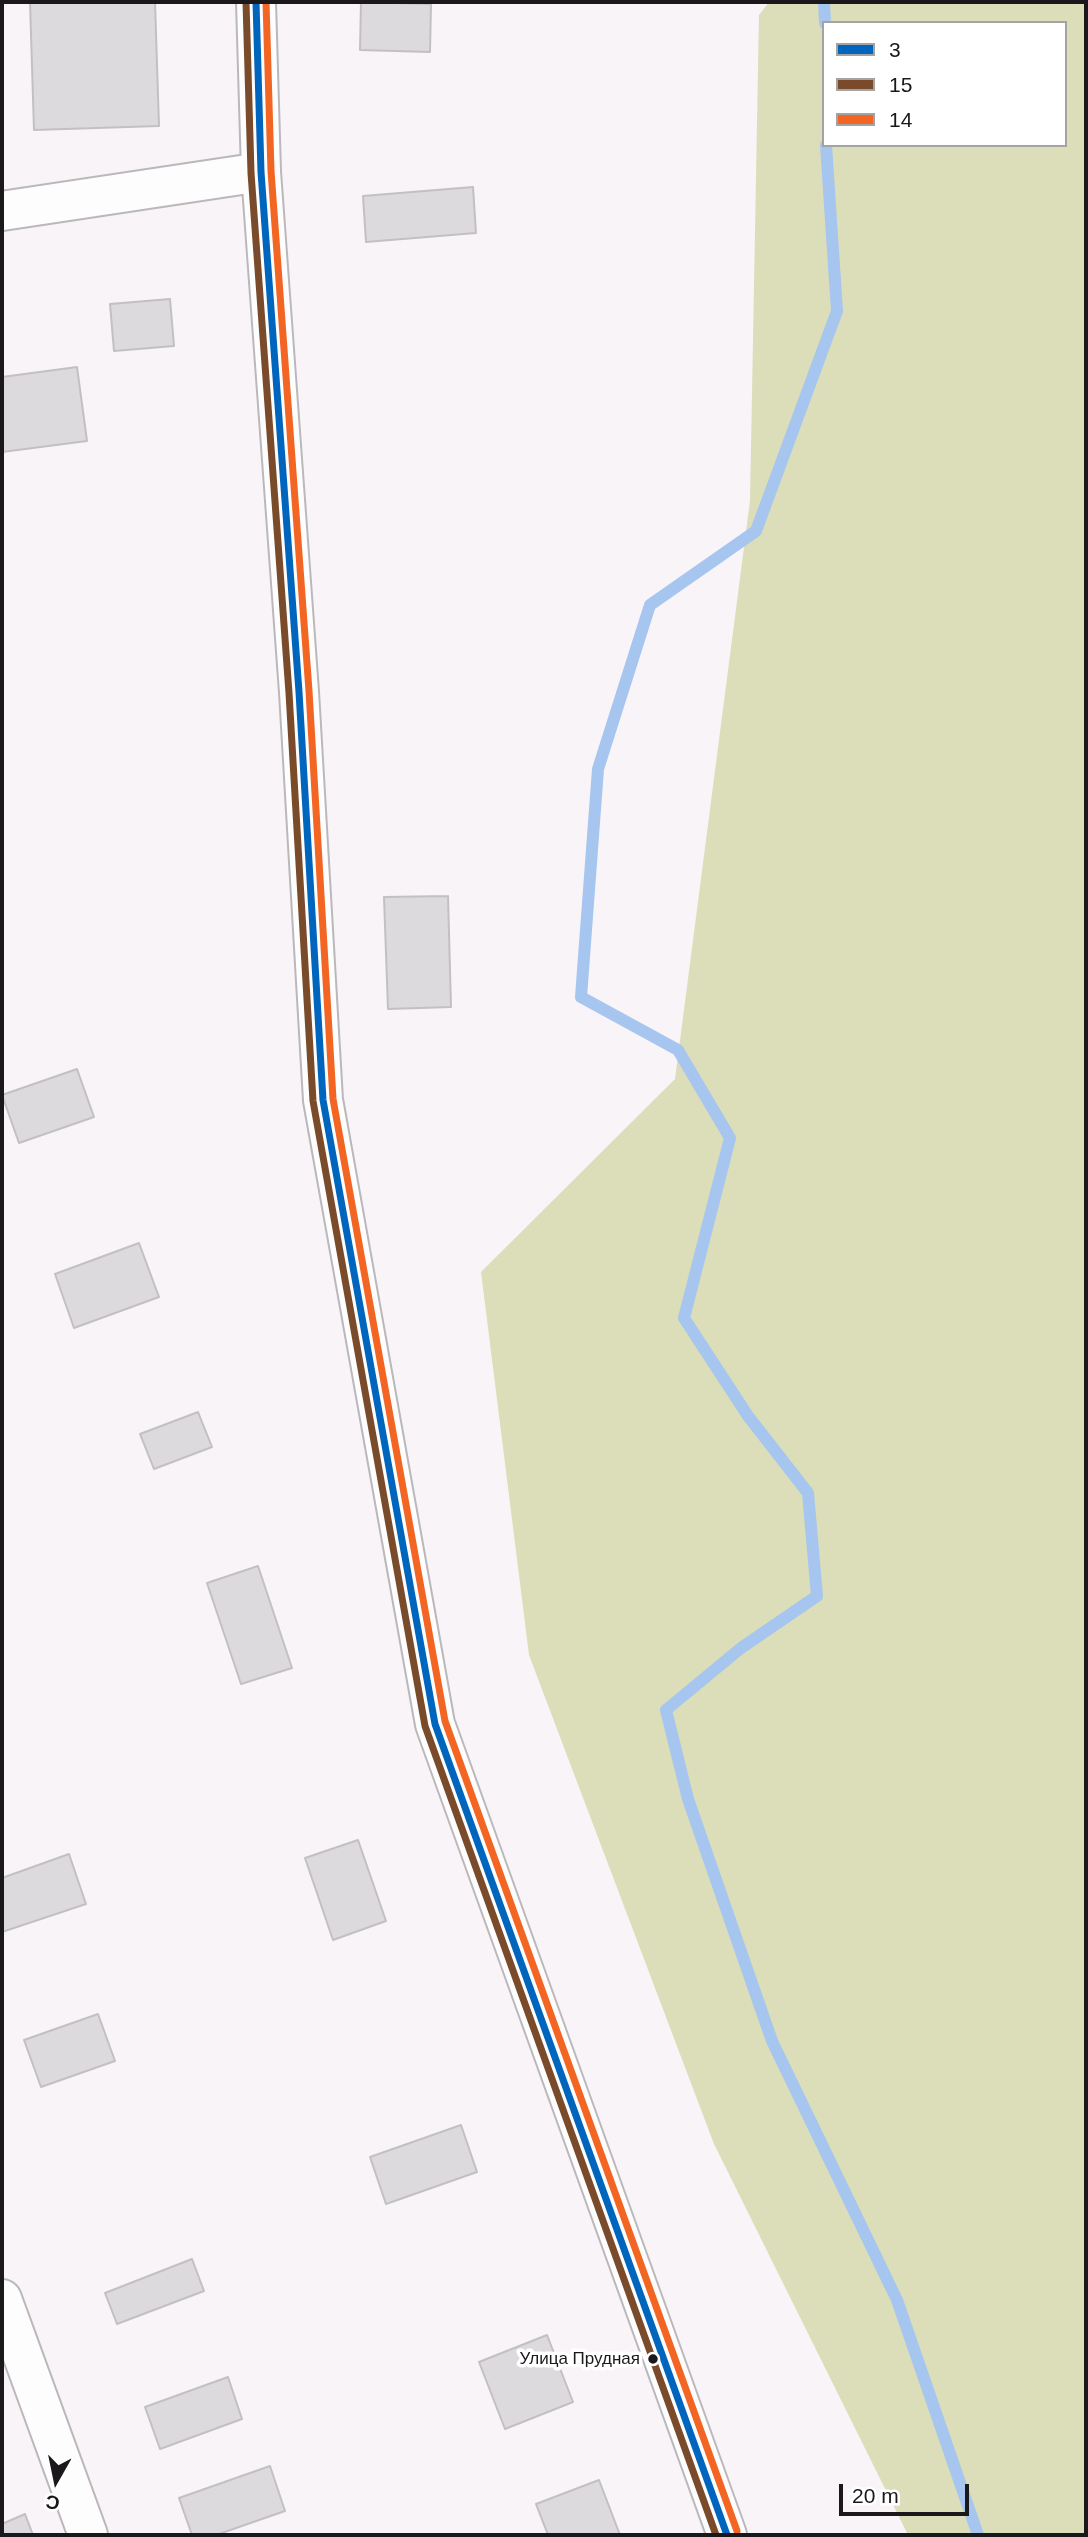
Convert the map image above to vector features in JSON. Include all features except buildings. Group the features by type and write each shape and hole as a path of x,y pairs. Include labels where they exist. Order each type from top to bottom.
{"main road":[{"path":"256,2 261,172 299,692 323,1100 435,1724 727,2535"},
{"path":"2,211 261,172"},
{"path":"2,2299 88,2535"}],"green space":[{"path":"769,2 1086,2 1086,2535 908,2535 714,2144 529,1655 481,1272 675,1079 750,501 759,15"}],"waterway":[{"path":"824,2 825,21"},
{"path":"826,147 837,311 756,531 650,605 598,769 581,997 678,1050 730,1138 684,1318 748,1416 808,1493 817,1596 741,1648 666,1710 688,1799 772,2041 897,2300 978,2535"}],"transit line":[{"name":"15","path":"246,2 251,173 289,693 313,1101 425,1726 716,2535"},
{"name":"3","path":"256,2 261,172 299,692 323,1100 435,1724 727,2535"},
{"name":"14","path":"266,2 271,171 309,691 333,1099 445,1721 737,2531"}],"place":[{"name":"Улица Прудная","path":"653,2359"}]}
